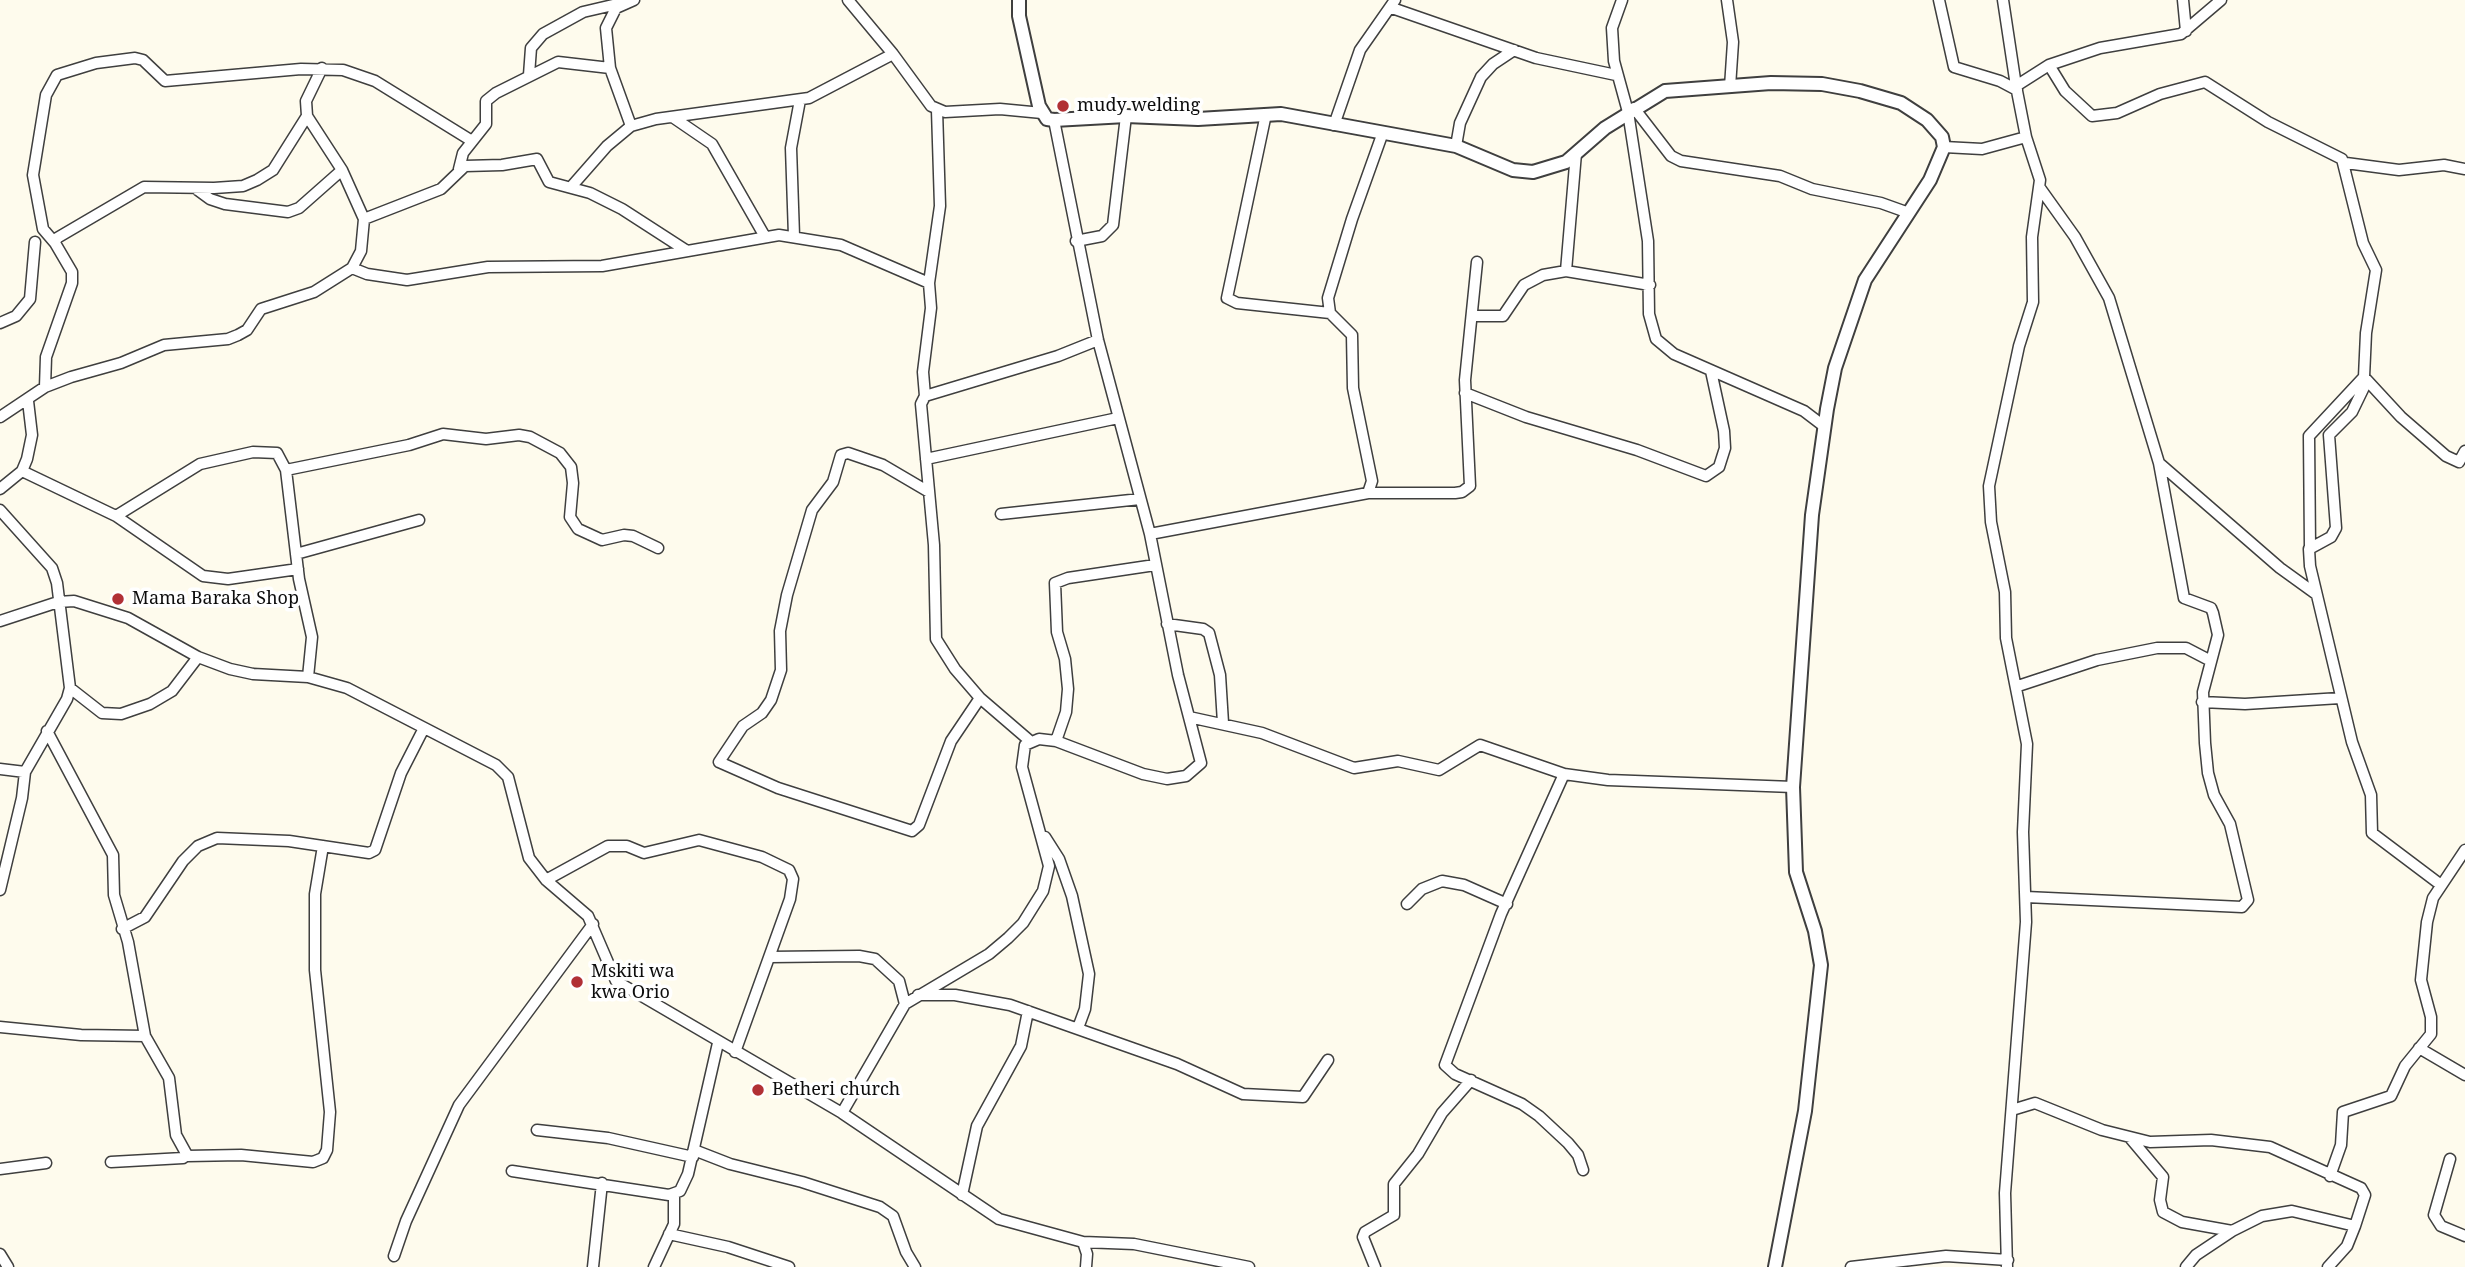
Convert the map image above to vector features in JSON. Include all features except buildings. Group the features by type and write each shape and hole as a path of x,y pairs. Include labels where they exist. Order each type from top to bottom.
{"street":[{"path":"848,0 893,54 923,98 945,113 1000,110 1042,113 1054,120 1266,114 1455,146 1513,170 1532,172 1558,166 1631,110 1675,89 1771,83 1822,84 1860,91 1910,109 1927,120 1942,137 1944,147 1930,180 1876,260 1852,313 1835,368 1812,515 1793,787 1796,872 1822,958 1804,1121 1776,1267"},
{"path":"1019,0 1019,16 1042,113"},
{"path":"1622,0 1612,28 1616,75 1631,110 1648,241 1650,323 1657,342 1674,354 1804,411 1825,427"},
{"path":"1727,0 1733,41 1730,87"},
{"path":"1939,0 1954,67 2016,88"},
{"path":"1852,1267 1946,1256 2008,1263 2005,1194 2026,897 2023,842 2027,744 2018,686 2006,638 2005,592 1991,523 1989,486 2019,346 2033,302 2032,237 2040,188 2039,173 2026,137 2016,88 2003,0"},
{"path":"2183,0 2186,31"},
{"path":"2016,88 2049,65 2100,48 2157,40 2186,31 2221,0"},
{"path":"630,1 616,8 607,22 610,68 631,126"},
{"path":"529,75 531,48 543,34 583,12 630,1"},
{"path":"1334,125 1360,50 1393,4 1514,50 1576,68 1616,75"},
{"path":"1455,146 1460,123 1481,77 1493,64 1514,50"},
{"path":"571,187 607,146 631,126 800,100 818,95 893,54"},
{"path":"45,387 46,357 72,283 68,262 43,229 33,174 46,95 57,75 122,57 143,60 165,81 322,68 344,70 375,81 472,141"},
{"path":"364,219 441,190 459,169 463,153 486,124 486,101 489,98 529,75 565,61 610,68"},
{"path":"2049,65 2065,91 2092,117 2117,113 2160,94 2205,82 2268,122 2319,145 2346,163 2391,170 2444,165 2465,169"},
{"path":"0,417 28,401 45,387 121,363 164,345 228,339 247,330 261,309 314,292 352,268 361,251 364,219 342,170 307,116 306,102 322,68"},
{"path":"794,236 791,148 800,100"},
{"path":"937,110 940,206 929,283 931,308 923,372 925,396 921,404 935,569 934,632 955,669 981,698 1030,741 1056,741 1143,774 1179,778 1191,774 1201,763 1167,624 1150,534 1098,340 1076,241 1054,120"},
{"path":"1631,110 1671,156 1681,161 1780,176 1812,189 1881,202 1909,213"},
{"path":"1266,114 1227,299 1237,303 1331,313"},
{"path":"55,243 57,238 144,187 243,186 264,176 278,162 307,116"},
{"path":"1076,241 1102,236 1113,225 1126,116"},
{"path":"674,118 712,144 764,235"},
{"path":"1368,493 1372,481 1353,388 1352,335 1331,313 1328,298 1336,267 1382,135"},
{"path":"1944,147 1982,149 2026,137"},
{"path":"1566,271 1576,153"},
{"path":"459,169 537,159 549,182 571,187 622,209 687,251"},
{"path":"2310,547 2335,532 2337,512 2329,435 2357,405 2366,379 2366,333 2376,270 2363,243 2346,163"},
{"path":"194,187 210,199 225,204 288,212 299,208 342,170"},
{"path":"2026,897 2246,906 2248,900 2233,834 2214,795 2208,772 2202,702 2218,635 2216,624 2211,608 2184,598 2159,463 2109,298 2076,237 2040,188"},
{"path":"352,268 382,277 422,279 488,267 602,266 764,235 794,236 841,245 929,283"},
{"path":"0,323 16,316 30,299 34,282 35,242"},
{"path":"1150,534 1368,493 1455,493 1468,489 1472,481 1465,393 1478,262"},
{"path":"1473,316 1503,316 1530,279 1566,271 1650,285"},
{"path":"925,396 1058,356 1098,340"},
{"path":"1465,393 1526,417 1637,450 1706,476 1719,467 1725,448 1720,407 1711,370"},
{"path":"2366,379 2431,444 2462,467 2465,451"},
{"path":"2366,379 2309,436 2310,566 2340,698 2371,795 2372,833 2441,885"},
{"path":"0,489 22,471 32,435 28,401"},
{"path":"926,459 1118,418"},
{"path":"286,470 409,445 443,434 486,439 519,435 530,437 560,453 571,467 573,483 570,517 578,528 602,540 626,535 658,548"},
{"path":"116,516 210,460 272,451 277,453 286,470 298,569 312,637 308,677"},
{"path":"929,492 883,465 848,453 841,455 833,482 812,510 787,595 780,631 781,670 772,700 762,713 743,726 719,760 721,764 743,770 778,788 912,831 919,825 951,741 981,698"},
{"path":"2159,463 2280,568 2316,594"},
{"path":"22,471 116,516 203,576 228,579 298,569"},
{"path":"1001,514 1140,499"},
{"path":"0,510 52,568 70,688 67,699 25,772 23,798 0,890"},
{"path":"296,554 419,520"},
{"path":"1056,741 1066,712 1068,689 1056,632 1055,583 1068,578 1155,565"},
{"path":"0,621 58,602 74,601 128,618 198,657 241,672 308,677 347,688 425,728 505,772 529,858 546,880 580,907 593,924 616,981 842,1113 999,1219 1083,1242 1134,1244 1249,1267"},
{"path":"1167,624 1203,629 1209,633 1220,675 1223,723"},
{"path":"2018,686 2097,660 2157,648 2186,648 2211,661"},
{"path":"70,688 102,713 121,714 149,704 172,691 198,657"},
{"path":"2202,702 2245,704 2340,698"},
{"path":"1189,717 1262,733 1354,768 1398,761 1439,771 1480,745 1564,774 1608,780 1793,787"},
{"path":"122,929 145,917 183,860 198,846 217,838 289,841 369,853 375,850 401,773 425,728"},
{"path":"47,731 113,855 113,885 145,1036 169,1078 176,1135 187,1156"},
{"path":"842,1113 905,1004 989,954 1023,923 1043,891 1048,872 1042,834 1022,767 1022,750 1030,741"},
{"path":"0,769 25,772"},
{"path":"1564,774 1507,904 1445,1063 1446,1068 1522,1104 1539,1116 1578,1155 1583,1170"},
{"path":"1042,834 1059,859 1072,896 1088,974 1085,1009 1078,1028"},
{"path":"546,880 608,846 627,846 644,853 699,840 762,857 789,870 793,880 790,899 735,1052"},
{"path":"111,1162 187,1156 241,1155 313,1162 323,1158 327,1150 330,1112 315,970 315,894 323,846"},
{"path":"2330,1176 2342,1139 2342,1114 2391,1096 2405,1066 2431,1034 2432,1026 2422,970 2429,911 2441,885 2465,850"},
{"path":"1407,904 1422,889 1442,881 1464,884 1507,904"},
{"path":"394,1256 406,1221 459,1105 593,924"},
{"path":"770,957 859,956 875,959 899,981 905,1004"},
{"path":"918,995 955,995 1028,1011 1177,1064 1243,1094 1303,1097 1328,1060"},
{"path":"962,1195 977,1126 1021,1046 1028,1011"},
{"path":"0,1027 81,1035 145,1036"},
{"path":"512,1171 674,1194 683,1188 694,1153 718,1043"},
{"path":"2419,1048 2465,1074"},
{"path":"1375,1267 1364,1234 1392,1217 1394,1184 1418,1154 1442,1112 1471,1080"},
{"path":"2012,1110 2035,1102 2131,1139 2150,1142 2211,1140 2261,1145 2278,1150 2363,1189 2365,1195 2356,1226 2347,1246 2328,1267"},
{"path":"537,1130 608,1138 694,1153 802,1182 880,1207 893,1216 906,1252 915,1267"},
{"path":"2131,1139 2163,1177 2160,1199 2163,1212 2182,1222 2232,1231"},
{"path":"2450,1159 2434,1215 2441,1226 2465,1236"},
{"path":"0,1169 46,1163"},
{"path":"593,1267 602,1183"},
{"path":"653,1267 676,1217 674,1194"},
{"path":"2186,1267 2196,1255 2232,1231 2262,1216 2292,1211 2356,1226"},
{"path":"669,1234 727,1247 789,1267"},
{"path":"1083,1242 1087,1254 1086,1267"},
{"path":"0,1254 8,1267"}],"place":[{"name":"mudy welding","path":"1063,106"},
{"name":"Mama Baraka Shop","path":"118,599"},
{"name":"Mskiti wa kwa Orio","path":"577,982"},
{"name":"Betheri church","path":"758,1090"}]}
